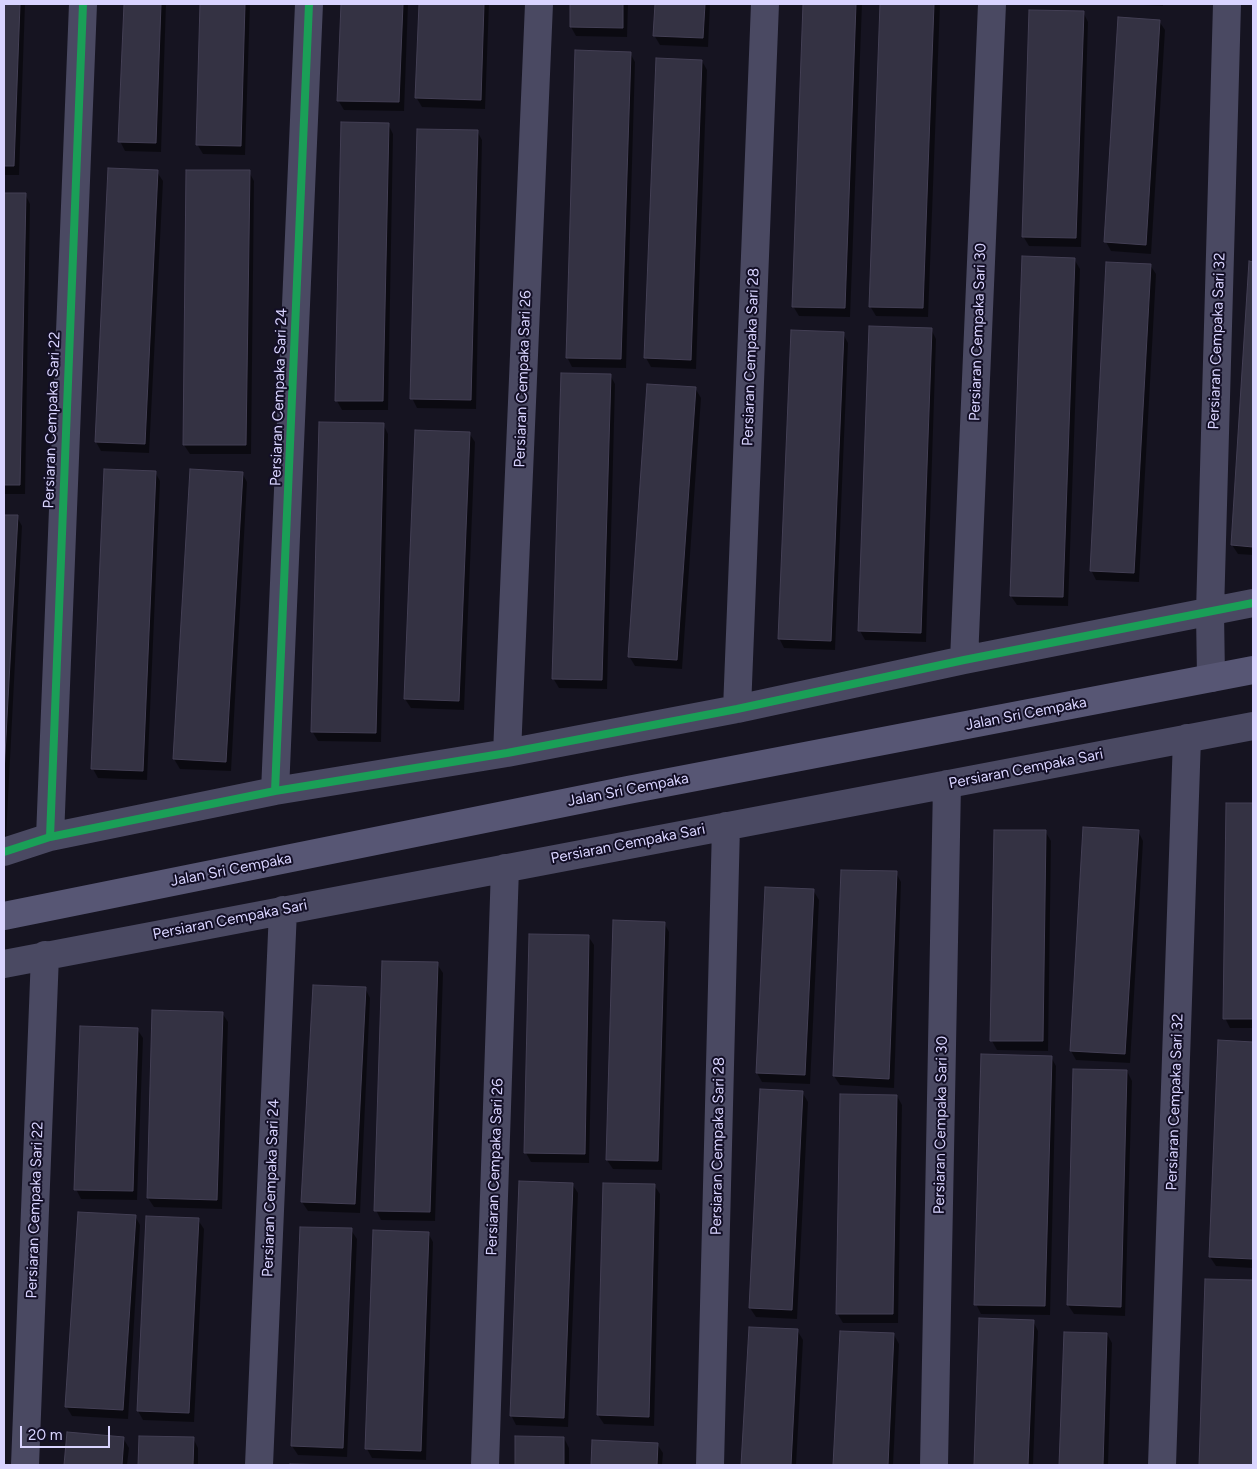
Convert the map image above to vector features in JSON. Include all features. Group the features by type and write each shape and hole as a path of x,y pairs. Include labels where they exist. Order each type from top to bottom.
{"street":[{"name":"Persiaran Cempaka Sari 22","path":"50,837 83,4"},
{"name":"Persiaran Cempaka Sari 24","path":"275,791 309,4"},
{"name":"Persiaran Cempaka Sari 26","path":"507,753 539,4"},
{"name":"Persiaran Cempaka Sari 28","path":"737,710 765,4"},
{"name":"Persiaran Cempaka Sari 30","path":"964,660 992,4"},
{"name":"Persiaran Cempaka Sari 32","path":"1211,678 1210,612 1227,4"},
{"path":"4,852 50,837 275,791 507,753 737,710 964,660 1253,603"},
{"name":"Jalan Sri Cempaka","path":"4,916 628,790 1253,670"},
{"name":"Persiaran Cempaka Sari","path":"4,964 1253,726"},
{"name":"Persiaran Cempaka Sari 32","path":"1162,1465 1187,738"},
{"name":"Persiaran Cempaka Sari 30","path":"934,1465 947,784"},
{"name":"Persiaran Cempaka Sari 28","path":"710,1465 726,826"},
{"name":"Persiaran Cempaka Sari 26","path":"485,1465 505,868"},
{"name":"Persiaran Cempaka Sari 24","path":"259,1465 283,910"},
{"name":"Persiaran Cempaka Sari 22","path":"25,1465 45,955"}],"building":[{"path":"4,4 20,4 14,166 4,166"},
{"path":"124,4 161,4 156,143 118,142"},
{"path":"200,4 245,4 241,146 196,145"},
{"path":"341,4 403,4 399,102 337,101"},
{"path":"419,4 484,4 481,100 415,98"},
{"path":"570,4 623,4 623,28 570,27"},
{"path":"655,4 705,4 703,38 653,36"},
{"path":"803,4 856,4 845,308 792,307"},
{"path":"880,4 934,4 923,308 869,307"},
{"path":"1029,10 1084,11 1076,238 1022,237"},
{"path":"1118,17 1160,20 1146,245 1104,242"},
{"path":"575,50 631,52 621,359 566,358"},
{"path":"656,58 702,60 691,360 644,358"},
{"path":"341,122 389,123 383,401 335,401"},
{"path":"417,129 478,130 471,400 410,399"},
{"path":"108,168 158,170 145,444 95,442"},
{"path":"186,170 250,170 246,445 183,445"},
{"path":"4,193 26,193 20,485 4,485"},
{"path":"1022,256 1075,258 1063,597 1010,596"},
{"path":"1249,261 1253,262 1253,547 1231,545"},
{"path":"1106,262 1151,264 1134,573 1090,571"},
{"path":"869,326 932,328 921,633 858,631"},
{"path":"791,330 844,332 831,641 778,639"},
{"path":"561,373 611,374 602,680 552,679"},
{"path":"647,384 696,387 677,660 628,657"},
{"path":"319,422 384,423 376,733 311,732"},
{"path":"415,430 470,432 459,701 404,699"},
{"path":"104,469 156,471 143,771 91,769"},
{"path":"190,469 243,472 226,762 173,759"},
{"path":"4,515 18,515 4,773"},
{"path":"1226,803 1253,803 1253,1019 1223,1019"},
{"path":"1083,827 1139,830 1125,1054 1070,1051"},
{"path":"994,830 1046,830 1043,1041 990,1041"},
{"path":"841,870 897,871 889,1079 833,1076"},
{"path":"765,887 814,889 805,1075 756,1073"},
{"path":"613,920 665,922 658,1161 606,1160"},
{"path":"529,934 589,935 585,1154 524,1153"},
{"path":"382,961 438,962 430,1212 374,1211"},
{"path":"313,985 366,987 355,1204 301,1202"},
{"path":"152,1010 223,1012 217,1200 147,1198"},
{"path":"80,1026 138,1028 133,1191 74,1190"},
{"path":"1218,1040 1253,1042 1253,1259 1209,1257"},
{"path":"981,1054 1052,1056 1045,1306 974,1305"},
{"path":"1073,1069 1127,1070 1121,1307 1067,1305"},
{"path":"760,1089 803,1091 792,1310 749,1308"},
{"path":"840,1094 897,1095 893,1314 836,1314"},
{"path":"519,1181 573,1183 564,1418 510,1416"},
{"path":"603,1183 655,1184 649,1417 597,1415"},
{"path":"78,1212 136,1215 123,1410 65,1407"},
{"path":"146,1216 199,1218 189,1413 137,1411"},
{"path":"300,1227 352,1228 343,1448 291,1446"},
{"path":"373,1230 429,1232 421,1451 365,1449"},
{"path":"1205,1279 1253,1280 1253,1465 1199,1465"},
{"path":"979,1318 1034,1320 1028,1465 974,1465"},
{"path":"749,1327 798,1329 791,1465 741,1465"},
{"path":"840,1331 894,1333 888,1465 833,1465"},
{"path":"1064,1332 1107,1333 1103,1465 1059,1465"},
{"path":"67,1432 124,1437 122,1465 64,1465"},
{"path":"139,1436 194,1437 193,1465 138,1465"},
{"path":"515,1436 564,1437 564,1465 515,1465"},
{"path":"592,1440 658,1443 657,1465 591,1465"},
{"path":"290,1464 339,1465 290,1465"}],"cycle path":[{"path":"50,837 83,4"},
{"path":"275,791 309,4"},
{"path":"4,852 50,837 275,791 507,753 737,709 964,660 1253,603"}]}
